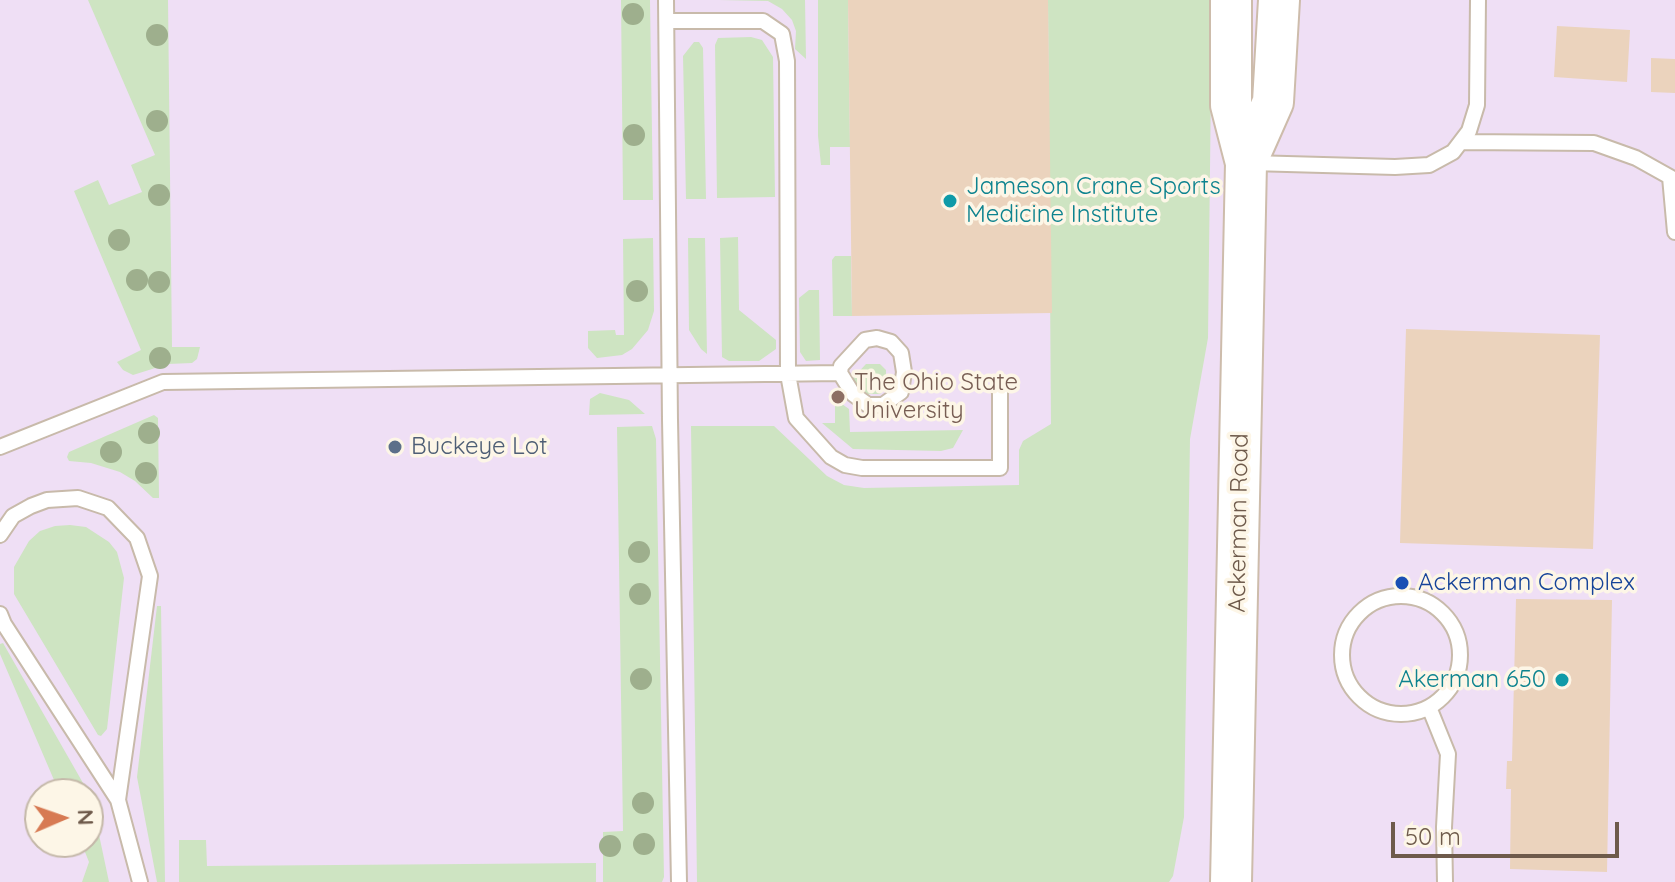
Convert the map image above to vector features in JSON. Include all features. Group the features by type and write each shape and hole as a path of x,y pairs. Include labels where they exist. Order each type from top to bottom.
{"main road":[{"name":"Ackerman Road","path":"1231,0 1231,105 1246,163 1231,882"},
{"name":"Ackerman Road","path":"1246,163 1273,102 1279,0"}],"lane":[{"path":"666,0 669,374 679,882"},
{"path":"1246,163 1395,167 1429,165 1453,152 1469,131 1477,105 1478,0"},
{"path":"667,21 763,21 782,34 787,61 788,374 796,418 831,457 845,465 862,468 1000,468 1000,391"},
{"path":"1461,142 1594,143 1636,158 1670,177 1675,232"},
{"path":"877,338 891,342 901,353 904,372 901,392 883,405 868,405 853,394 840,373 841,366 865,340 877,338"},
{"path":"0,447 163,382 840,373"},
{"path":"0,535 13,516 31,506 47,500 78,498 108,508 137,538 150,576 118,800"},
{"path":"1404,596 1424,600 1441,611 1453,625 1459,643 1460,662 1455,680 1445,696 1429,707 1412,714 1393,714 1375,708 1360,698 1348,681 1342,661 1344,641 1352,622 1366,607 1384,598 1404,596"},
{"path":"0,614 118,800 140,882"},
{"path":"1429,707 1448,754 1445,882"}],"shaded area":[{"name":"The Ohio State University","path":"0,0 1675,0 1675,882 0,882"}],"green space":[{"path":"88,0 168,0 172,347 200,347 197,359 192,363 168,364 133,375 123,370 117,362 141,350 74,191 98,180 109,205 142,192 131,165 155,155"},
{"path":"621,0 650,0 653,200 623,200"},
{"path":"719,0 805,0 806,59 795,49 796,31 792,20 782,9 768,1"},
{"path":"818,0 848,0 850,147 830,147 830,165 821,165 818,136"},
{"path":"1048,0 1212,0 1208,338 1190,439 1184,817 1173,876 1169,882 697,882 691,426 774,426 827,476 844,485 864,488 1019,485 1019,450 1023,441 1051,424"},
{"path":"751,37 762,40 773,57 775,197 717,198 715,45 718,38"},
{"path":"694,42 699,42 703,48 706,199 686,199 683,56"},
{"path":"738,237 739,310 776,340 776,349 759,361 729,361 722,357 720,238"},
{"path":"653,238 654,311 648,330 632,349 622,355 597,358 588,348 588,331 615,330 616,335 624,335 623,239"},
{"path":"688,238 705,238 707,354 689,330"},
{"path":"835,256 851,256 852,316 833,316 832,260"},
{"path":"809,290 819,290 820,360 806,361 800,352 799,298"},
{"path":"866,364 880,364 886,370 886,388 880,394 866,394 852,379"},
{"path":"600,393 629,400 645,414 589,415 590,399"},
{"path":"835,399 849,409 850,432 963,430 953,448 941,451 853,449 822,423 835,423"},
{"path":"154,415 158,418 159,498 153,498 120,472 91,463 69,461 69,452"},
{"path":"652,426 656,439 664,877 662,882 603,882 603,832 623,831 617,427"},
{"path":"70,525 86,527 109,542 117,552 124,578 107,729 101,736 14,594 14,567 29,541 40,531"},
{"path":"157,606 161,606 165,882 157,882 137,777"},
{"path":"3,643 80,778 53,778 0,654 0,644"},
{"path":"179,840 206,840 207,866 596,863 596,882 179,882"},
{"path":"87,858 104,858 109,882 82,882 89,862"}],"building":[{"name":"Jameson Crane Sports Medicine Institute","path":"848,0 1048,0 1052,313 852,316"},
{"path":"1557,26 1630,30 1627,82 1554,77"},
{"path":"1651,58 1675,59 1675,93 1651,92"},
{"path":"1406,329 1600,335 1593,549 1400,543"},
{"name":"Akerman 650","path":"1516,599 1612,600 1607,872 1510,869 1511,789 1506,789 1507,761 1512,761"}],"place":[{"name":"Jameson Crane Sports Medicine Institute","path":"950,201"},
{"name":"The Ohio State University","path":"838,397"},
{"name":"Buckeye Lot","path":"395,447"},
{"name":"Ackerman Complex","path":"1402,583"},
{"name":"Akerman 650","path":"1562,680"}]}
